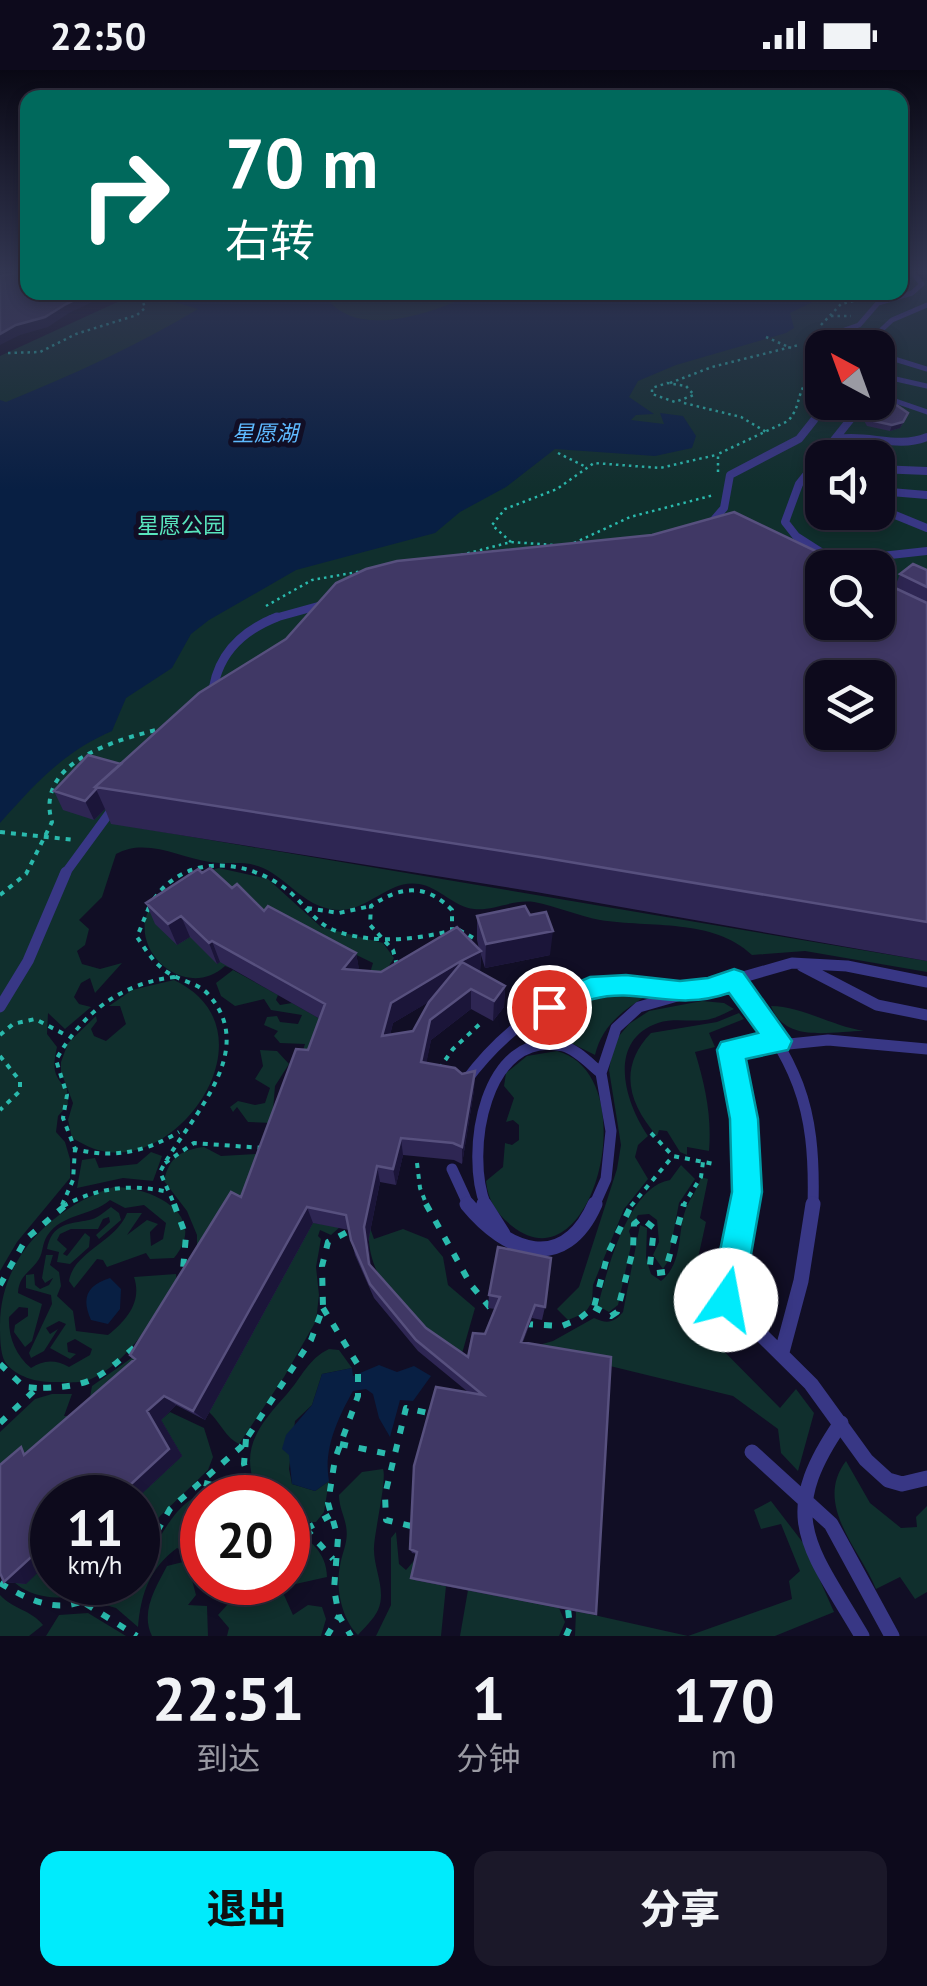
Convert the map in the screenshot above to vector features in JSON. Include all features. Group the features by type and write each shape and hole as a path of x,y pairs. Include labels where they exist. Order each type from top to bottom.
{"lane":[{"path":"895,360 927,370"},
{"path":"895,379 927,386"},
{"path":"895,401 927,412"},
{"path":"705,527 724,508 730,475 800,438 819,420"},
{"path":"833,440 851,420"},
{"path":"838,440 861,436 884,440"},
{"path":"895,442 906,444 927,437"},
{"path":"895,471 927,471"},
{"path":"805,472 785,522 796,536 818,550"},
{"path":"908,472 926,495"},
{"path":"895,492 926,495"},
{"path":"895,515 927,528"},
{"path":"895,556 927,552"},
{"path":"213,712 214,672 247,633 294,609 339,601"},
{"path":"0,1007 24,976 62,878 84,843 128,792"},
{"path":"792,963 819,972 877,1005 927,1015"},
{"path":"464,1084 502,1042 549,1007 590,988 626,986 680,992 708,989 792,963 847,966 927,982"},
{"path":"734,980 790,1062 806,1110 813,1181 811,1247 782,1352"},
{"path":"600,1073 609,1041 626,1016 680,992"},
{"path":"927,1049 877,1041 778,1041 730,1050 744,1119 747,1178 726,1300 782,1352 866,1460 888,1480 902,1484 927,1478"},
{"path":"502,1042 477,1144 476,1191 489,1220 518,1246"},
{"path":"452,1169 474,1214 488,1230 518,1246 546,1250 564,1245 585,1226 596,1207 610,1154 608,1102 600,1073 576,1049 543,1043 518,1050 491,1083"},
{"path":"841,1423 815,1462 802,1501 807,1534 862,1636"},
{"path":"752,1452 831,1524 892,1636"}],"path":[{"path":"8,352 40,352 58,343"},
{"path":"780,343 792,348"},
{"path":"768,433 741,417 652,394 655,386 801,344 805,352"},
{"path":"510,542 492,524 500,511 518,499 560,488 584,466 603,462 626,467 678,466 718,454 768,433 796,412 799,388 805,381"},
{"path":"670,383 693,392 692,398 679,402"},
{"path":"558,453 584,466"},
{"path":"455,560 471,550 510,542 574,543 630,517 710,499 717,483 718,454"},
{"path":"264,608 282,594 325,576 367,571"},
{"path":"0,895 26,874 52,822 46,802 49,793 78,759 107,742 138,738 171,724"},
{"path":"0,832 84,843"},
{"path":"165,1191 162,1165 215,1090 225,1058 227,1030 221,1006 200,986 162,969 137,937 159,891 195,868 238,866 261,874 337,932 381,939 426,938 452,931 466,932 477,940"},
{"path":"306,908 339,913 371,906 402,888 420,888 448,905 452,931"},
{"path":"371,906 370,925 397,957 397,970"},
{"path":"176,977 128,989 67,1036 56,1060 69,1094 70,1105 63,1118 75,1149 102,1157 131,1154 184,1130"},
{"path":"0,1035 13,1024 35,1019 67,1036"},
{"path":"434,1077 453,1048 483,1021"},
{"path":"0,1056 20,1081 20,1091 0,1110"},
{"path":"650,1134 673,1156 714,1164"},
{"path":"162,1165 175,1152 194,1143 266,1148"},
{"path":"62,1205 73,1180 75,1149"},
{"path":"594,1307 611,1316 617,1312 626,1284 634,1224 641,1218 649,1221 655,1232 650,1265 656,1273 665,1272 676,1246 684,1204 701,1178 703,1162"},
{"path":"0,1285 21,1246 62,1205 98,1187 138,1182 165,1191 178,1203 189,1240 181,1279"},
{"path":"210,1475 240,1447 311,1340 323,1308 322,1266 328,1242 351,1230"},
{"path":"323,1308 358,1365 358,1396 340,1444 328,1504 338,1538 334,1562 339,1616 351,1636"},
{"path":"0,1364 24,1387 79,1387 103,1375 145,1334"},
{"path":"0,1423 36,1388"},
{"path":"411,1526 386,1520 385,1495 406,1408 432,1414"},
{"path":"246,1434 244,1464 248,1475"},
{"path":"340,1444 393,1455"},
{"path":"160,1526 180,1501"},
{"path":"310,1527 332,1515"},
{"path":"310,1534 334,1562"},
{"path":"0,1583 30,1601"},
{"path":"43,1605 56,1609 74,1605"},
{"path":"88,1605 137,1636"},
{"path":"566,1636 570,1627 568,1610"},
{"path":"327,1636 339,1616"}],"green space":[{"name":"星愿公园","path":"28,343 805,343 805,420 895,420 895,343 927,343 927,621 895,605 895,550 805,550 805,555 776,532 752,521 717,542 116,824 927,961 927,972 805,951 752,955 736,943 700,930 600,920 534,902 474,909 419,884 399,886 351,908 329,909 308,900 257,866 210,862 151,848 127,849 116,854 102,897 79,920 89,929 85,945 77,951 82,964 100,969 122,963 95,993 90,978 81,983 74,997 79,1004 91,1007 65,1029 48,1013 47,1034 57,1047 55,1070 67,1089 68,1105 58,1116 56,1132 65,1142 70,1178 17,1242 0,1271 0,356"},
{"path":"219,868 268,879 321,927 383,943 394,958 387,969 368,979 373,963 309,932 196,933 239,948 230,968 225,966 203,977 181,976 162,965 149,947 145,925 153,903 177,883"},
{"path":"233,970 278,995 280,1005 292,1003 329,1024 313,1070 299,1062 305,1044 280,1043 274,1036 278,1031 264,1025 267,1017 277,1016 280,1022 298,1024 302,1015 271,1010 264,999 235,1006 221,996 216,983"},
{"path":"174,980 203,1001 217,1028 218,1058 208,1088 190,1115 166,1136 138,1150 108,1152 72,1138 68,1120 73,1103 61,1072 68,1043 96,1016 91,1029 94,1036 106,1041 126,1024 120,1006 109,1006 132,990"},
{"path":"643,992 646,996 608,1028 595,1055 551,1033 532,1036 530,1031 583,1001"},
{"path":"702,1001 724,1003 734,1009 709,1019 658,1023 631,1044 626,1058 627,1090 648,1136 638,1145 635,1157 648,1179 624,1209 593,1285 592,1302 585,1313 568,1320 557,1309 579,1287 621,1145 609,1070 614,1042 629,1024 649,1011"},
{"path":"771,1006 794,1009 864,1031 798,1031 778,1018"},
{"path":"739,1013 744,1019 709,1033 715,1047 695,1052 707,1101 709,1151 687,1147 687,1155 680,1152 667,1131 659,1130 657,1136 639,1111 631,1085 634,1059 651,1033 717,1022"},
{"path":"260,1050 277,1051 289,1064 275,1086 272,1123 248,1122 237,1107 233,1112 230,1107 238,1101 265,1103 270,1088 255,1079 263,1066"},
{"path":"557,1051 584,1068 599,1098 604,1134 599,1172 586,1206 566,1229 541,1238 512,1226 502,1217 491,1201 486,1181 503,1167 505,1143 512,1145 519,1140 519,1125 513,1120 506,1122 514,1098 504,1086 506,1073 527,1056"},
{"path":"204,1147 221,1156 256,1154 262,1174 144,1366 89,1403 92,1386 140,1352 197,1258 197,1235 187,1211 164,1181 177,1156"},
{"path":"151,1152 162,1156 153,1181 123,1178 77,1188 82,1160 95,1158 99,1168 137,1164"},
{"path":"681,1165 695,1179 679,1203 668,1261 663,1269 653,1255 659,1242 657,1220 649,1214 638,1215 629,1231 632,1241 618,1305 609,1312 598,1306 631,1213 655,1186 670,1180"},
{"path":"701,1177 708,1179 700,1218 706,1222 698,1258 684,1288 705,1303 694,1321 780,1408 796,1389 814,1413 798,1471 781,1453 778,1429 733,1396 532,1347 553,1341 594,1318 610,1321 623,1312 640,1225 647,1228 646,1258 651,1274 661,1281 669,1273 687,1206"},
{"path":"114,1187 144,1192 172,1206 185,1229 183,1243 174,1258 150,1259 146,1253 107,1267 97,1259 74,1288 69,1281 72,1271 114,1232 127,1213 142,1213 127,1235 147,1220 158,1224 150,1232 151,1246 163,1239 166,1223 144,1205 125,1208 110,1200 60,1223 47,1236 39,1259 23,1278 19,1287 18,1293 42,1304 32,1341 25,1347 14,1332 15,1325 28,1316 28,1308 19,1307 9,1317 17,1352 31,1368 49,1362 69,1367 90,1355 92,1349 75,1339 67,1343 68,1352 76,1354 70,1359 50,1348 66,1324 59,1321 46,1328 50,1334 58,1329 44,1351 31,1358 29,1353 52,1304 51,1295 26,1288 26,1275 34,1274 35,1285 40,1289 49,1285 53,1278 45,1283 42,1278 46,1255 53,1255 50,1265 59,1272 61,1286 57,1296 73,1311 76,1331 108,1335 115,1329 135,1302 134,1277 176,1274 177,1282 130,1350 105,1371 87,1381 72,1382 40,1381 21,1375 5,1362 2,1354 2,1300 9,1278 34,1238 51,1222 70,1207"},
{"path":"111,1207 121,1220 99,1239 96,1235 110,1222 109,1217 103,1219 98,1229 71,1229 60,1234 57,1240 67,1249 63,1254 67,1256 85,1233 90,1237 89,1247 70,1264 57,1262 59,1252 47,1249 57,1229 95,1218"},
{"path":"301,1221 340,1227 331,1235 320,1230 318,1236 321,1239 316,1267 316,1321 239,1444 209,1412"},
{"path":"369,1225 374,1239 403,1229 428,1239 443,1257 448,1285 475,1308 459,1364 412,1319 385,1286 375,1267"},
{"path":"339,1350 352,1368 322,1374 312,1405 295,1421 290,1475 252,1475 251,1453 259,1429 322,1353"},
{"path":"72,1394 64,1416 73,1416 0,1489 0,1432 35,1399"},
{"path":"170,1412 204,1428 213,1457 203,1475 180,1475 180,1497 160,1516 160,1477 182,1456 161,1420"},
{"path":"846,1461 870,1503 901,1528 917,1527 916,1517 927,1506 927,1592 915,1599 900,1577 876,1589 843,1526 835,1494 837,1477"},
{"path":"383,1469 374,1547 380,1602 374,1617 358,1635 348,1621 339,1593 347,1532 339,1495 362,1472"},
{"path":"329,1481 324,1512 316,1522 310,1522 310,1489 315,1491"},
{"path":"771,1501 804,1544 834,1612 775,1636 688,1636 792,1599 789,1581 800,1571 781,1524 761,1529 754,1510"},
{"path":"180,1509 180,1550 177,1548 160,1565 160,1536"},
{"path":"396,1532 399,1564 406,1570 419,1555 446,1586 441,1636 376,1636 391,1605 391,1538"},
{"path":"310,1542 324,1560 327,1577 310,1581"},
{"path":"180,1563 180,1605 207,1606 208,1636 152,1636 149,1609 150,1605 160,1605 160,1579 167,1566"},
{"path":"30,1565 30,1591 15,1583 6,1572"},
{"path":"468,1590 559,1608 565,1622 559,1636 460,1636"},
{"path":"0,1595 43,1625 29,1636 0,1636"},
{"path":"106,1605 141,1605 138,1627 116,1608"},
{"path":"227,1605 288,1605 293,1615 308,1605 322,1607 326,1619 321,1636 227,1636 229,1628 218,1615"},
{"path":"576,1611 688,1636 575,1636"},
{"path":"88,1613 126,1636 46,1636 59,1615"}],"water":[{"name":"星愿湖","path":"136,343 751,343 676,365 638,381 629,397 654,414 636,415 631,420 664,424 660,413 683,416 696,436 692,448 655,456 555,449 506,487 460,512 435,533 296,570 209,620 191,634 172,668 126,698 112,731 64,759 0,823 0,400 6,402"},
{"path":"110,1278 121,1289 120,1309 108,1324 91,1320 88,1293"},
{"path":"379,1365 397,1372 414,1366 431,1376 413,1401 400,1400 390,1437 379,1418 373,1394 366,1389 353,1391 330,1446 329,1481 315,1491 310,1489 310,1475 291,1475 289,1455 282,1449 286,1435 312,1405 322,1374 352,1368 353,1376"}],"building":[{"path":"895,404 908,413 903,422 892,425 869,420 895,420"},
{"path":"734,512 813,550 805,550 805,640 895,640 895,588 927,603 927,922 95,787 199,693 286,639 336,583 397,561 652,535"},
{"path":"913,564 927,570 927,587 900,574"},
{"path":"88,755 121,764 85,801 54,791"},
{"path":"210,868 232,888 237,884 264,911 268,906 356,953 343,969 381,972 457,927 481,951 391,1003 382,1036 413,1031 429,1002 462,962 505,986 494,1001 471,989 430,1020 421,1062 455,1068 462,1074 475,1071 462,1147 401,1138 393,1169 377,1166 364,1227 369,1264 426,1328 468,1357 473,1333 485,1334 500,1297 489,1295 498,1247 551,1258 545,1307 535,1305 521,1342 611,1357 596,1614 411,1578 417,1552 410,1549 414,1466 436,1387 483,1395 416,1340 370,1284 351,1240 346,1215 307,1207 193,1411 164,1396 147,1411 169,1449 141,1475 30,1475 30,1558 4,1582 0,1573 0,1465 21,1447 24,1455 135,1359 130,1355 231,1192 241,1197 296,1049 308,1050 325,1004 212,941 209,943 181,916 168,924 146,903 198,869 202,873"},
{"path":"525,906 530,915 546,912 553,931 486,944 477,916"}],"route":[{"path":"549,1007 590,988 642,986 680,992 708,989 734,980 775,1035 778,1041 730,1050 744,1119 747,1192 726,1300"}]}
